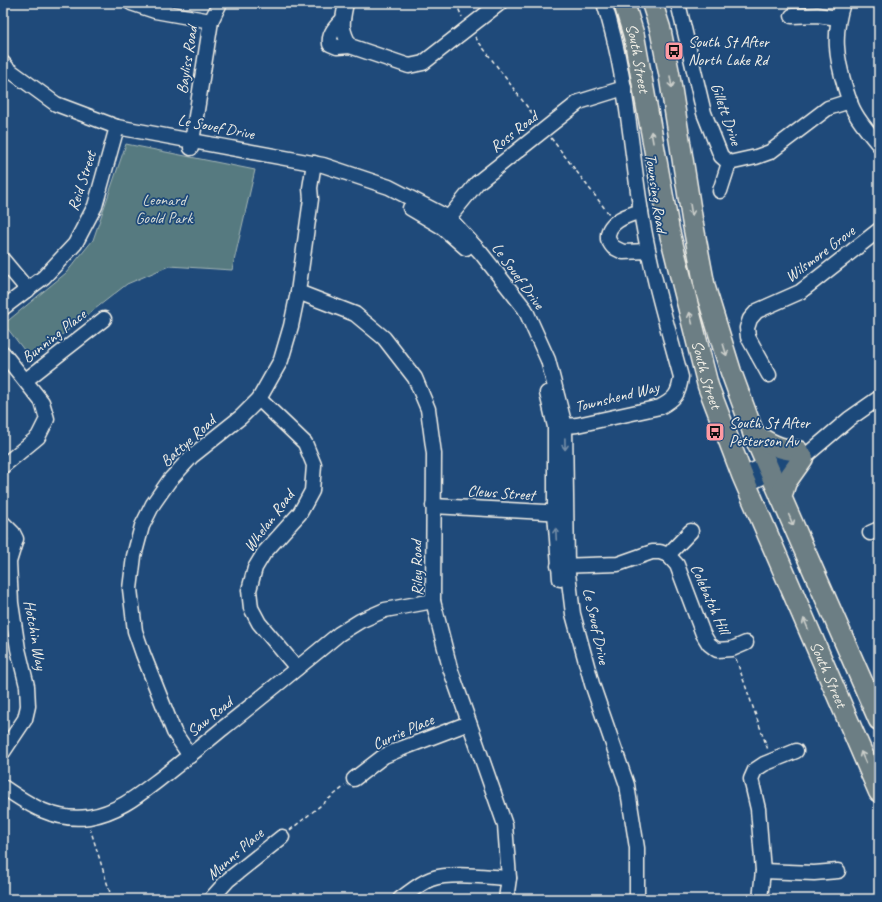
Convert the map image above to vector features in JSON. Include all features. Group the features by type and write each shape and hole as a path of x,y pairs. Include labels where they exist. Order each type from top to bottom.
{"highway":[{"name":"South Street","path":"624,3 634,36 669,230 708,386 744,480 879,792"},
{"name":"South Street","path":"652,3 660,28 669,74 692,219 705,288 731,372 753,433 780,497 879,720"},
{"path":"753,433 769,444 784,450 806,452 786,482 780,497"}],"street":[{"path":"131,3 155,11 211,21"},
{"name":"Bayliss Road","path":"192,144 211,21 220,3"},
{"path":"346,3 343,19 343,32 350,46 409,66 423,63 500,3"},
{"name":"Townsing Road","path":"604,3 612,26 624,88 640,211 648,251 681,376 680,387"},
{"name":"Gillett Drive","path":"678,3 704,113 721,156 729,163"},
{"path":"843,3 838,18 838,63 855,114 878,141"},
{"path":"792,16 817,15 838,18"},
{"name":"Le Souef Drive","path":"3,63 8,69 56,104 115,131"},
{"name":"Le Souef Drive","path":"3,75 52,110 115,131 192,144 317,169 384,193 445,223 475,256 518,312 539,363 560,426 561,513 565,616 585,685 621,786 631,849 630,899"},
{"name":"Ross Road","path":"445,223 477,183 579,102 624,88"},
{"name":"Gillett Drive","path":"729,163 756,157 770,152 828,108 850,101"},
{"name":"Reid Street","path":"3,308 44,277 75,244 95,206 115,131"},
{"name":"Gillett Drive","path":"720,191 729,163"},
{"name":"Battye Road","path":"190,756 174,732 135,631 130,590 134,556 142,526 153,504 169,481 192,456 241,417 259,399 282,360 298,292 311,199 310,188 317,169"},
{"path":"640,211 615,222 610,230 608,238 613,248 623,252 648,251"},
{"name":"Wilsmore Grove","path":"769,374 748,337 747,328 750,318 757,311 768,305 787,299 800,292 879,230"},
{"path":"3,260 28,290"},
{"name":"Riley Road","path":"298,292 355,314 384,338 415,378 428,409 434,454 434,601 450,668 505,825 509,878 506,899"},
{"name":"Bunning Place","path":"26,380 104,319"},
{"path":"3,353 42,402 47,419 38,437 3,466"},
{"name":"Townshend Way","path":"560,426 577,425 660,407 672,400 680,387"},
{"path":"744,480 806,452 879,398"},
{"name":"Whelan Road","path":"259,399 305,443 314,465 312,491 300,513 264,552 255,568 249,590 251,608 259,624 297,668"},
{"name":"Clews Street","path":"433,506 561,513"},
{"name":"Hotchin Way","path":"3,523 13,533 16,539 9,562 10,604 18,649 27,686 28,706 25,719 3,752"},
{"path":"563,566 618,564 652,552 660,552 668,555 690,530"},
{"name":"Colebatch Hill","path":"668,555 677,565 703,634 709,644 717,650 732,649 746,643"},
{"name":"Le Souef Drive","path":"563,566 573,614 592,684 627,785 637,848 637,899"},
{"name":"Saw Road","path":"3,787 28,804 47,813 65,816 88,817 105,814 120,808 190,756 339,634 360,621 385,610 434,601"},
{"name":"Currie Place","path":"354,779 384,756 469,723"},
{"path":"760,899 763,871 758,809 751,779 755,770 764,764 796,752"},
{"name":"Munns Place","path":"212,899 228,880 282,836"},
{"path":"763,871 814,873 838,871"},
{"path":"400,899 412,889 437,878 448,876 509,878"}],"path":[{"path":"456,3 468,28 615,222"},
{"path":"732,649 772,761"},
{"path":"282,836 354,779"},
{"path":"88,817 91,835 112,899"}],"green space":[{"name":"Leonard Goold Park","path":"126,144 255,170 232,270 169,266 127,284 31,359 4,324 66,273 93,240"}],"place":[{"name":"South St After North Lake Rd","path":"674,51"},
{"name":"South St After Petterson Av","path":"715,432"}]}
